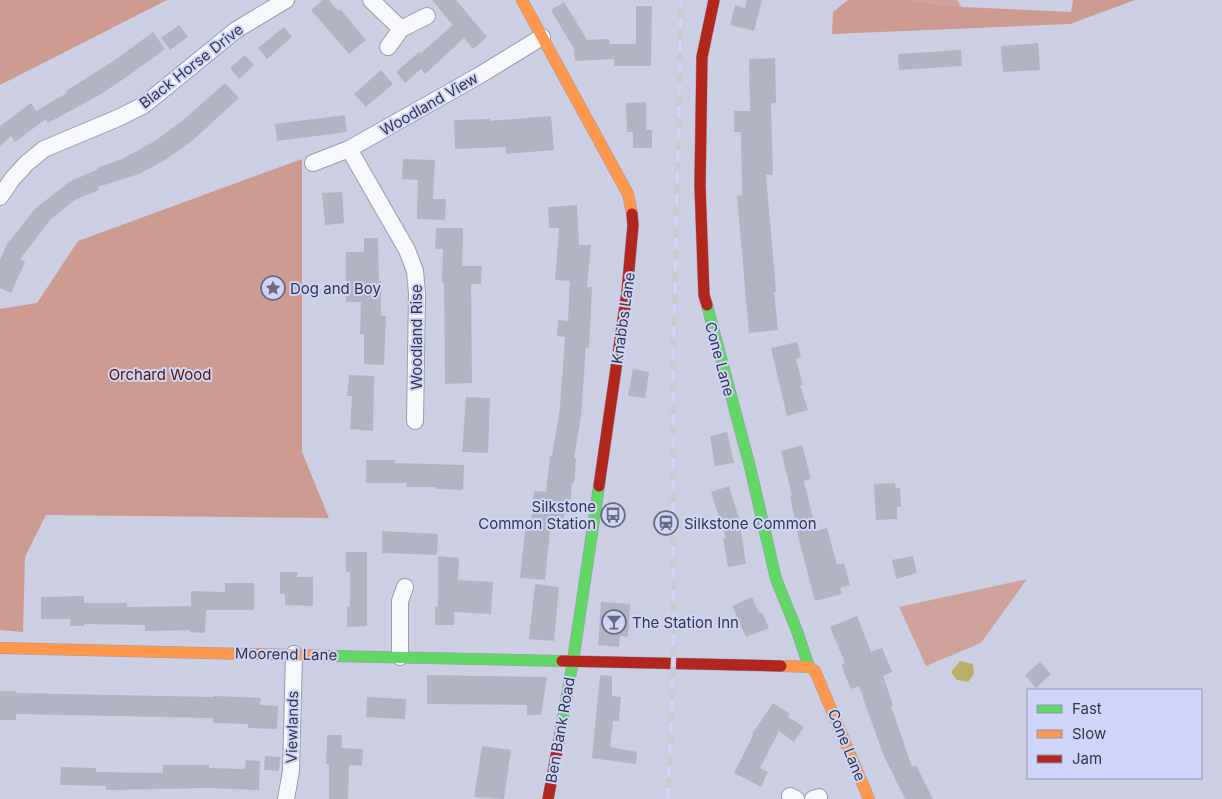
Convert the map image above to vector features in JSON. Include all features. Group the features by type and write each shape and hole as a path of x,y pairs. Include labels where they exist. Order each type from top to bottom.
{"street":[{"name":"Black Horse Drive","path":"0,197 13,178 44,149 144,105 236,30 286,0"},
{"path":"371,0 401,29"},
{"name":"Knabbs Lane","path":"522,0 628,194 632,217 632,246 627,292 573,661"},
{"name":"Cone Lane","path":"714,0 702,57 700,186 704,295 750,467 776,579 809,667 815,671 819,678 869,799"},
{"path":"388,47 401,29 427,16"},
{"name":"Woodland View","path":"313,163 349,149 480,75 542,37"},
{"name":"Woodland Rise","path":"349,149 408,250 415,272 417,294 415,421"},
{"path":"400,657 400,601 405,587"},
{"name":"Moorend Lane","path":"0,648 573,661"},
{"name":"Viewlands","path":"286,799 291,771 294,654"},
{"path":"573,661 809,667"},
{"name":"Ben Bank Road","path":"548,799 573,661"}],"shaded area":[{"path":"908,0 957,0 962,7"},
{"path":"1027,579 981,643 926,666 899,607"},
{"path":"960,661 973,664 974,674 968,682 957,680 951,672"}],"green space":[{"path":"0,0 167,0 0,85"},
{"path":"848,0 908,0 962,7 1071,12 1073,0 1135,0 1070,24 832,34 833,12"},
{"name":"Orchard Wood","path":"302,159 302,452 329,518 46,515 25,557 23,632 0,630 0,309 37,303 78,241"}],"building":[{"path":"323,0 329,0 338,11 340,9 366,40 349,54 311,10"},
{"path":"432,0 456,0 487,37 473,49 464,38 425,74 421,69 405,83 396,72 453,25"},
{"path":"747,0 762,0 754,31 730,25 735,5 745,8"},
{"path":"564,2 587,40 609,39 610,44 636,44 636,6 652,6 651,66 614,66 614,59 575,61 574,49 551,10"},
{"path":"179,25 188,37 170,50 161,38"},
{"path":"284,27 292,37 267,59 258,48"},
{"path":"153,32 165,49 101,94 48,123 46,119 15,142 11,136 0,146 0,126 31,103 36,111 67,93 66,91 112,62"},
{"path":"1038,43 1040,70 1003,72 1001,46"},
{"path":"961,50 962,66 899,70 898,54"},
{"path":"245,55 254,65 239,79 230,68"},
{"path":"775,58 776,103 771,103 773,175 766,175 778,330 749,333 737,196 742,195 741,132 734,132 734,111 750,111 749,59"},
{"path":"381,70 393,84 366,107 354,94"},
{"path":"225,83 239,98 193,140 165,160 139,174 98,187 99,190 75,200 51,219 20,259 25,262 11,293 0,288 0,260 7,244 35,209 69,182 97,168 120,160 155,141 182,121"},
{"path":"646,102 646,130 652,130 652,148 633,148 633,132 627,132 626,103"},
{"path":"345,115 347,132 277,141 275,124"},
{"path":"551,116 554,150 506,154 506,147 455,149 454,120 490,119 490,121"},
{"path":"403,159 435,160 433,199 446,199 445,220 417,219 418,180 402,179"},
{"path":"342,192 344,223 325,225 322,193"},
{"path":"577,205 579,245 591,245 587,287 592,287 589,348 586,347 581,416 574,458 576,459 574,483 572,483 569,514 564,514 563,523 551,522 545,580 520,578 526,523 531,524 534,491 546,492 550,456 552,456 560,408 565,337 557,336 558,320 568,321 570,281 555,280 559,228 549,228 548,207"},
{"path":"436,228 463,228 462,266 482,266 481,284 471,284 472,383 445,384 444,283 442,283 443,249 435,249"},
{"path":"364,238 378,238 381,316 386,316 384,365 364,364 364,334 360,334 361,302 346,302 346,252 364,252"},
{"path":"797,342 801,357 796,359 803,385 800,385 808,410 787,416 771,348"},
{"path":"633,369 649,372 645,398 628,396"},
{"path":"349,375 374,376 373,431 350,429 352,396 347,396"},
{"path":"466,397 490,398 488,453 462,452"},
{"path":"727,432 734,463 715,466 710,436"},
{"path":"802,445 811,479 804,481 816,531 827,528 837,565 844,563 850,585 840,588 842,594 815,601 798,536 790,496 792,496 781,451"},
{"path":"366,460 395,460 395,463 464,465 463,490 436,489 436,487 406,487 407,483 366,483"},
{"path":"895,483 896,488 900,488 901,507 897,507 897,519 876,520 874,484"},
{"path":"729,486 739,518 746,564 728,567 723,538 726,538 711,492"},
{"path":"382,531 438,534 437,555 382,553"},
{"path":"346,552 367,552 367,626 347,627 347,607 350,607 350,572 346,572"},
{"path":"438,556 459,558 458,580 493,582 491,614 454,612 454,625 435,625 435,607 438,607"},
{"path":"913,556 917,573 896,579 892,560"},
{"path":"280,572 298,572 297,577 313,577 313,606 285,605 285,594 280,594"},
{"path":"225,583 254,583 254,610 206,610 205,633 190,632 190,630 145,631 145,625 84,624 84,626 70,626 70,619 41,619 41,597 84,596 84,603 127,603 127,607 191,606 191,591 225,592"},
{"path":"535,584 559,587 554,641 529,639"},
{"path":"752,597 759,613 762,612 769,628 746,637 732,606"},
{"name":"The Station Inn","path":"601,602 630,604 628,637 620,636 619,647 598,645"},
{"path":"857,616 871,652 882,648 892,672 883,676 893,705 891,706 912,767 916,765 933,799 905,799 883,754 859,686 851,689 841,665 845,663 830,627"},
{"path":"1040,662 1051,674 1036,688 1025,675"},
{"path":"427,675 547,677 541,715 527,715 527,705 427,704"},
{"path":"600,675 612,676 612,696 621,697 619,721 613,721 610,747 637,752 636,764 592,758"},
{"path":"0,691 16,691 16,693 261,698 260,705 278,706 277,729 248,728 248,724 213,723 213,718 16,714 16,720 0,720"},
{"path":"367,697 406,699 405,719 366,717"},
{"path":"773,703 790,714 788,717 804,727 794,742 779,731 760,768 768,772 761,787 734,773 752,734"},
{"path":"327,735 342,735 341,748 363,749 362,766 349,765 348,799 329,799 329,764 326,764"},
{"path":"482,746 511,750 504,799 474,797"},
{"path":"265,756 280,757 279,771 264,770"},
{"path":"246,760 260,761 259,790 211,788 106,790 106,786 60,785 61,767 96,768 96,772 163,773 163,765 209,765 209,768 245,769"}],"railway":[{"path":"668,799 674,647 673,372 681,0"}],"traffic: fast":[{"path":"707,305 750,467 776,579 809,667"},
{"path":"560,735 599,486"},
{"path":"332,656 562,661"}],"traffic: slow":[{"path":"522,0 628,194 632,214"},
{"path":"0,648 332,656"},
{"path":"781,666 809,667 815,671 869,799"}],"traffic: jam":[{"path":"707,305 704,295 700,186 702,57 714,0"},
{"path":"599,486 627,292 633,225 632,214"},
{"path":"562,661 781,666"},
{"path":"548,799 560,735"}],"place":[{"name":"Dog and Boy","path":"273,288"},
{"name":"Silkstone Common Station","path":"613,515"},
{"name":"Silkstone Common","path":"666,523"},
{"name":"The Station Inn","path":"614,622"}]}
